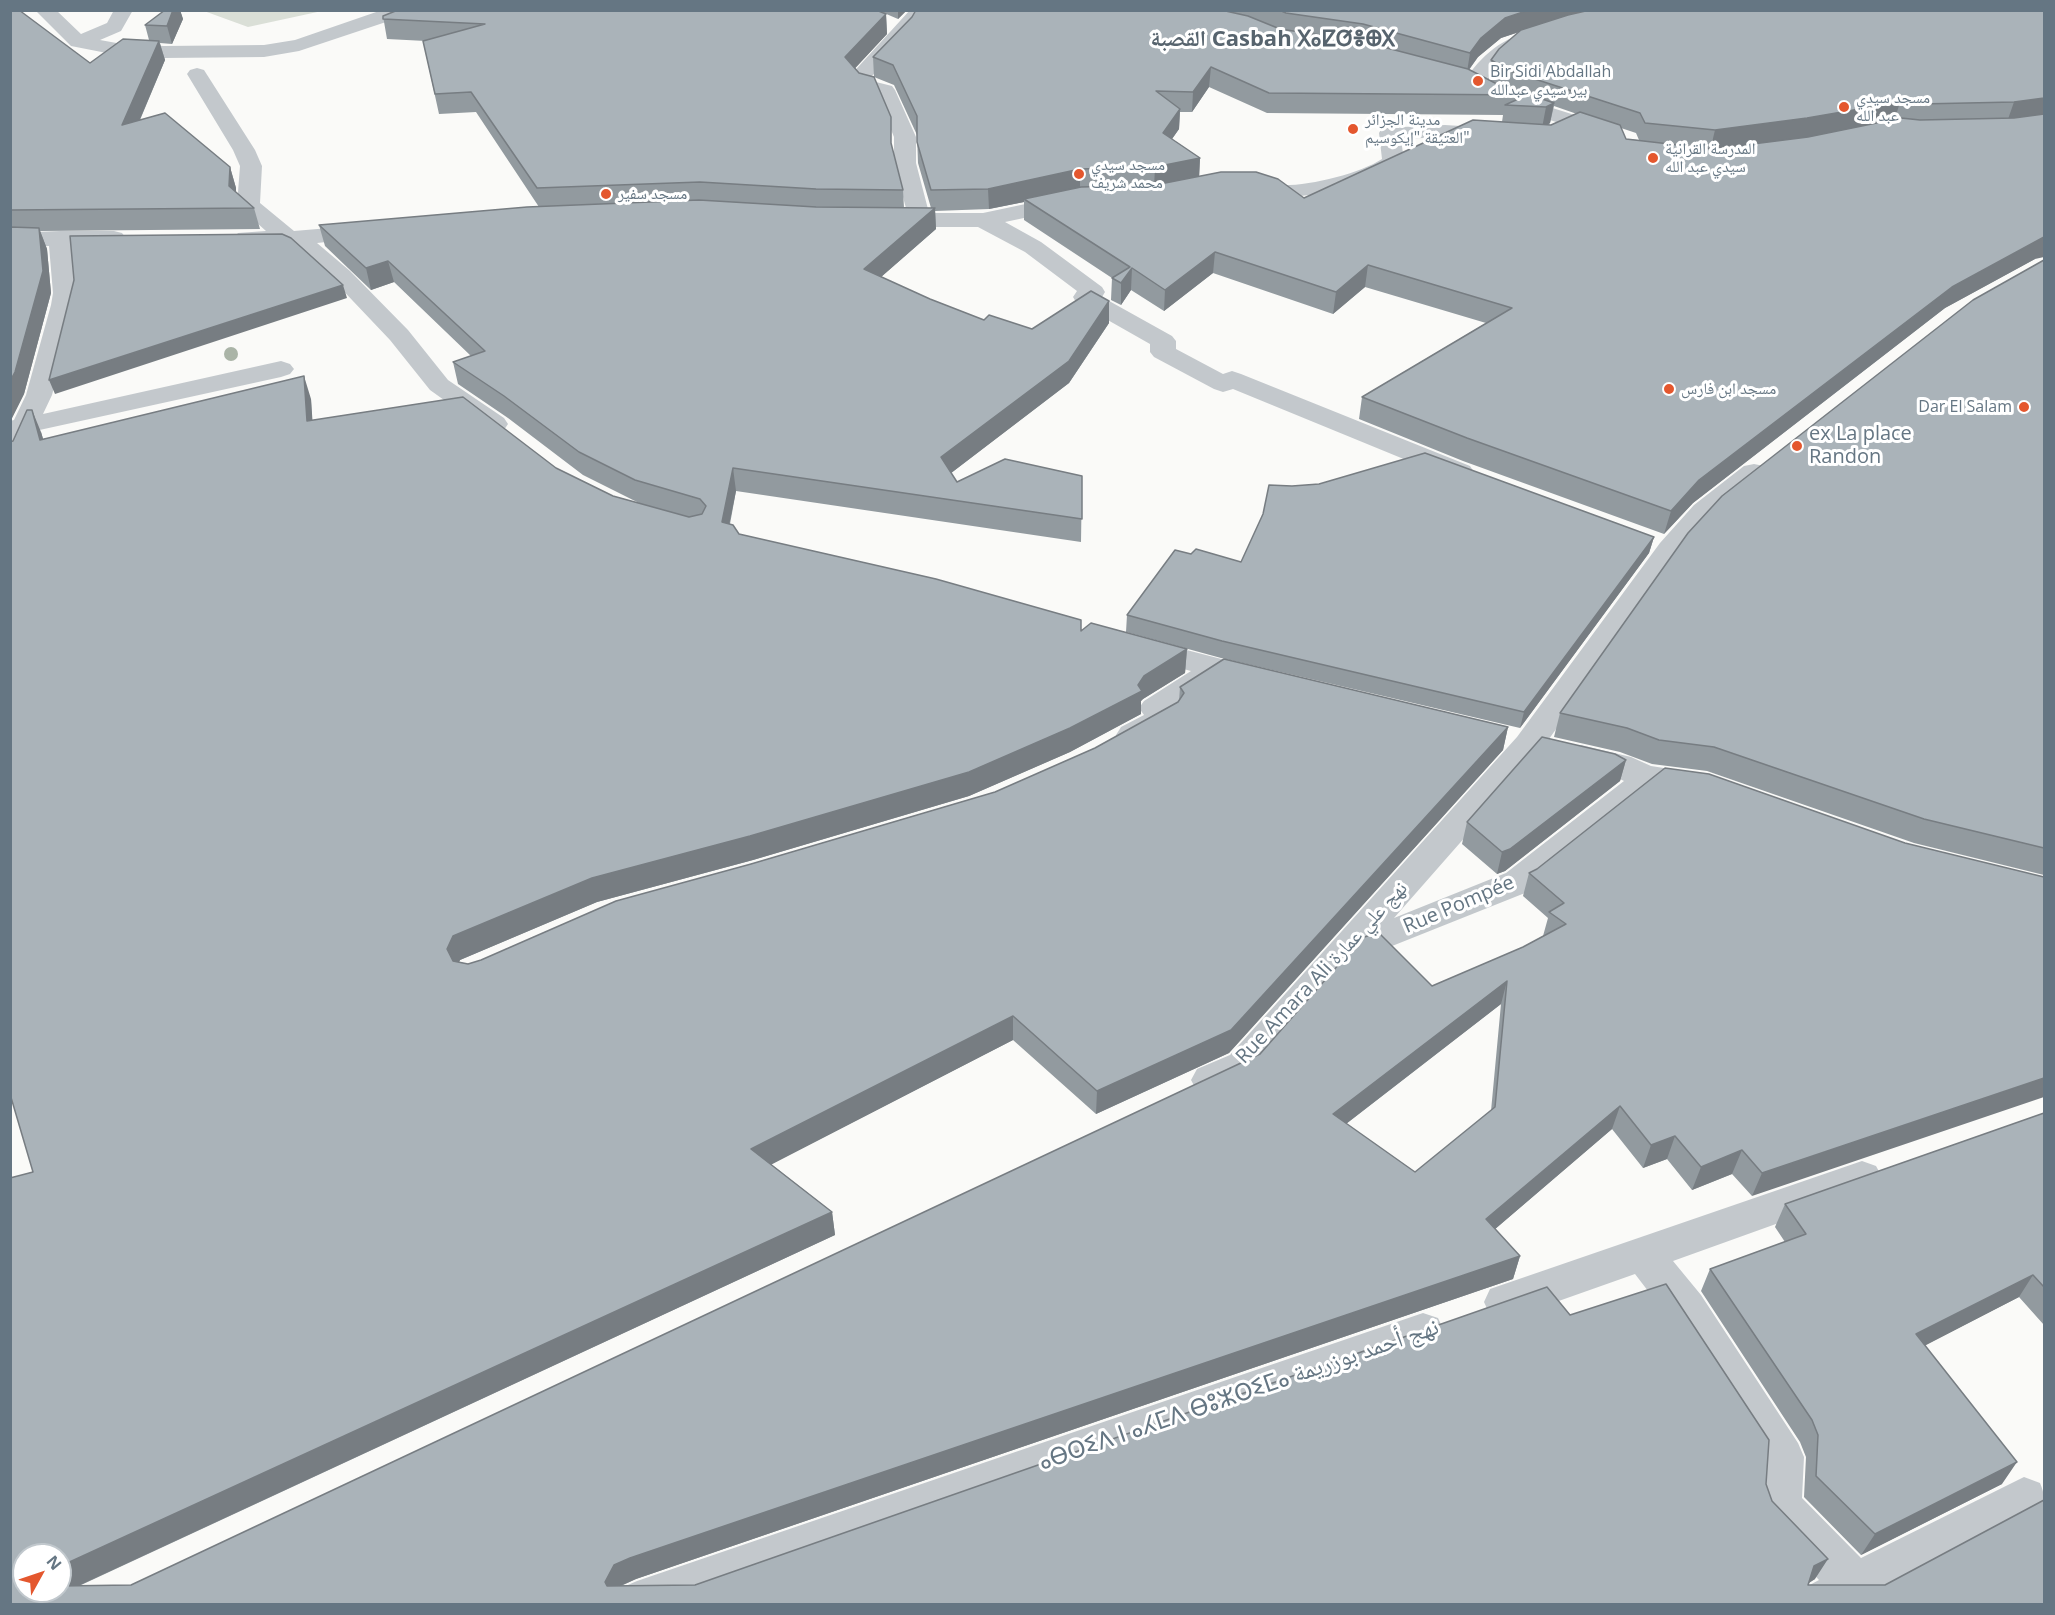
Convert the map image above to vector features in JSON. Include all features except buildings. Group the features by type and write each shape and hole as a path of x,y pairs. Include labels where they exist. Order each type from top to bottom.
{"street":[{"path":"44,10 78,42 112,49 164,52 264,51 298,45 403,10"},
{"path":"78,42 114,27 124,10"},
{"path":"920,220 905,163 905,137 885,90 869,87 859,78 904,31 912,18 925,10"},
{"path":"883,23 904,31"},
{"path":"1550,30 1502,48 1463,80 1499,97 1628,140"},
{"path":"197,74 244,150 251,166 248,205 289,238 304,244 342,276 399,336 439,385 517,440"},
{"path":"1547,137 1575,122"},
{"path":"1229,184 1260,184 1271,191 1317,188 1379,170 1393,161 1390,133 1444,131 1513,135"},
{"path":"863,219 983,220 1090,199"},
{"path":"983,220 1033,247 1093,292 1085,297 1163,341 1163,352 1223,384 1232,379 1340,425 1485,481"},
{"path":"220,238 289,238 391,230"},
{"path":"10,457 17,428 39,395 63,305 65,293 60,238"},
{"path":"10,240 139,238"},
{"path":"17,428 281,369"},
{"name":"Rue Amara Ali نهج علي عمارة","path":"1184,1092 1243,1065 1344,952 1512,740 1659,545 1777,454"},
{"path":"1114,640 1217,669 1282,684"},
{"path":"1102,751 1164,717 1155,708 1217,669"},
{"path":"1512,740 1620,765 1632,772 1651,777 1706,784 1727,792"},
{"name":"Rue Pompée","path":"1344,952 1518,882 1651,777"},
{"name":"ⴰⴱⵔⵉⴷ ⵏ ⴰⵃⵎⴷ ⴱⵓⵣⵔⵉⵎⴰ نهج أحمد بوزريمة","path":"637,1605 1898,1165"},
{"path":"1643,1254 1686,1308 1782,1457 1779,1506 1838,1596 2024,1498"}],"shaded area":[{"path":"204,10 322,11 248,27"}],"place":[{"name":"Bir Sidi Abdallah بير سيدي عبدالله","path":"1478,81"},
{"name":"مسجد سيدي عبد الله","path":"1844,107"},
{"name":"مدينة الجزائر العتيقة \"إيكوسيم\"","path":"1353,129"},
{"name":"المدرسة القرانية سيدي عبد الله","path":"1653,158"},
{"name":"مسجد سيدي محمد شريف","path":"1079,174"},
{"name":"مسجد سفير","path":"606,194"},
{"name":"مسجد ابن فارس","path":"1669,389"},
{"name":"Dar El Salam","path":"2024,407"},
{"name":"ex La place Randon","path":"1797,446"}],"district":[{"name":"القصبة Casbah ⵝⴰⵇⵚⴻⴲⵝ","path":"1273,40"}]}
